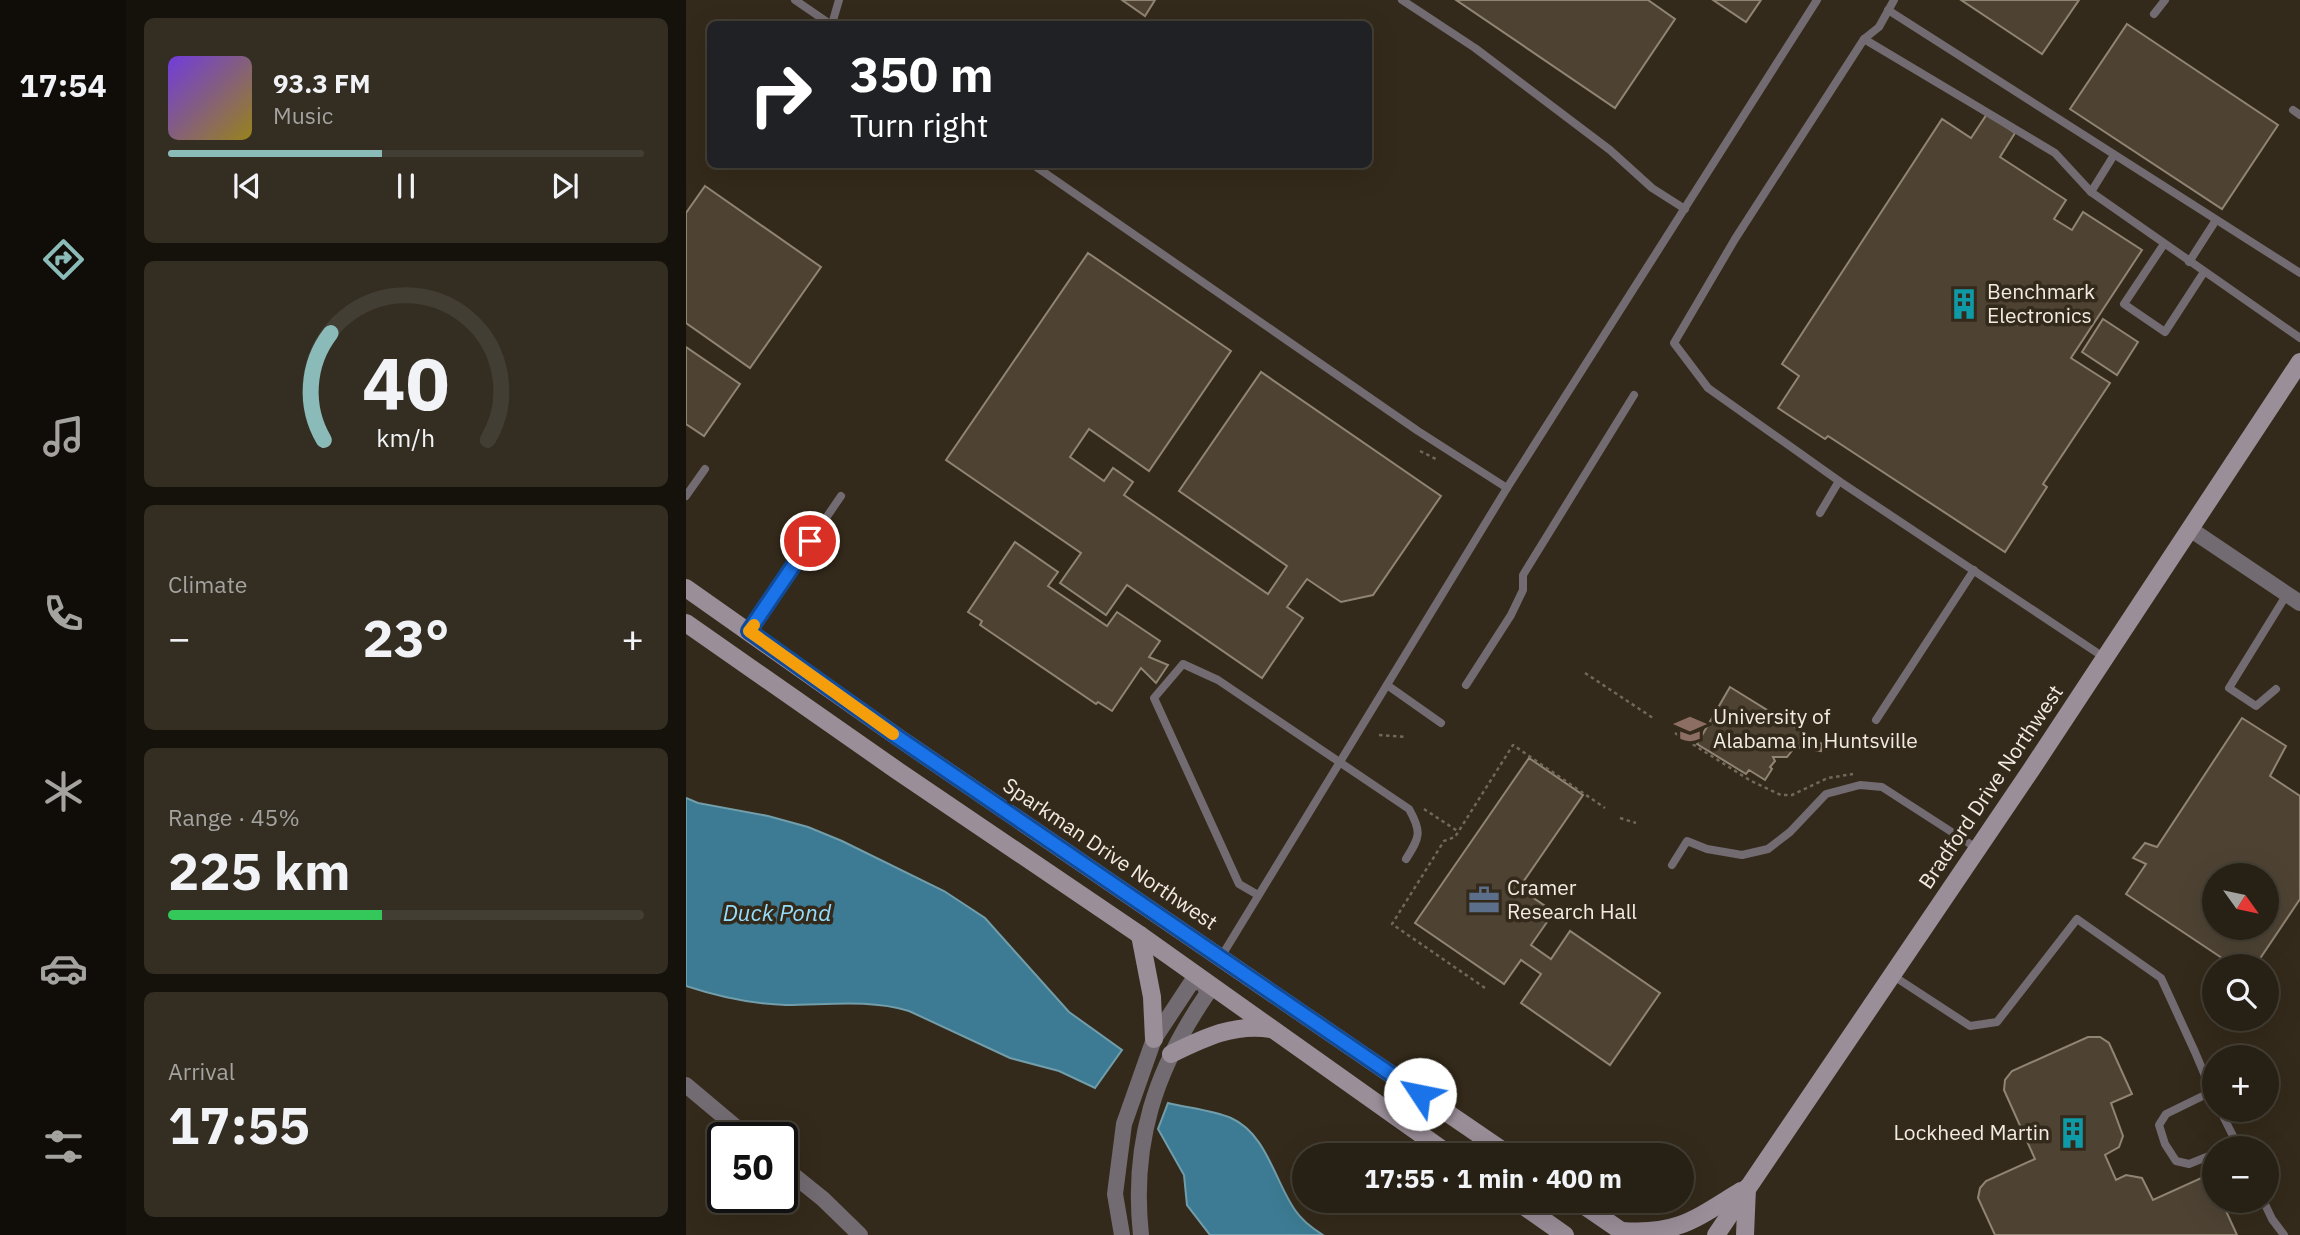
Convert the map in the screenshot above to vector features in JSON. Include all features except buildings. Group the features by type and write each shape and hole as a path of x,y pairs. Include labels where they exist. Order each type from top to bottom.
{"main road":[{"name":"Bradford Drive Northwest","path":"1716,1235 1978,849 2300,362"},
{"name":"Sparkman Drive Northwest","path":"686,588 899,738 1492,1143"},
{"path":"686,623 1140,935 1433,1143"},
{"path":"1140,935 1152,997 1154,1038"},
{"path":"1171,1054 1224,1030 1257,1027 1273,1029"},
{"path":"1595,1213 1625,1233 1648,1233 1680,1227 1747,1188"},
{"path":"1745,1235 1747,1188"},
{"path":"1534,1213 1565,1235"}],"street":[{"path":"2190,529 2294,599"},
{"path":"1122,1235 1115,1194 1124,1124 1154,1038 1191,983 1204,981 1221,957"},
{"path":"1141,1235 1137,1201 1141,1141 1171,1054 1186,1024 1207,994 1204,981"},
{"path":"686,1085 730,1122"},
{"path":"798,1179 860,1235"}],"lane":[{"path":"795,0 826,21"},
{"path":"832,21 839,0"},
{"path":"1402,0 1475,48 1610,150 1651,188 1685,209"},
{"path":"1221,957 1507,488 1817,0"},
{"path":"1894,0 1879,27 1864,39 1735,239 1674,343 1708,388 1839,481 2105,658"},
{"path":"2154,15 2165,0"},
{"path":"1888,10 2300,273"},
{"path":"1864,39 2055,153 2091,192 2300,338"},
{"path":"2091,192 2114,155"},
{"path":"1038,168 1409,425 1507,488"},
{"path":"2189,262 2216,220"},
{"path":"2164,244 2124,304 2165,332 2204,272"},
{"path":"1466,685 1511,615 1523,590 1523,575 1634,395"},
{"path":"686,496 705,470"},
{"path":"1819,513 1839,481"},
{"path":"749,631 841,496"},
{"path":"1876,720 1974,570"},
{"path":"2276,689 2256,706 2229,688 2294,599"},
{"path":"1258,895 1239,884 1154,698 1183,664 1219,680 1409,809 1418,824 1418,839 1406,859"},
{"path":"1387,685 1441,723"},
{"path":"1672,864 1687,841 1707,849 1742,855 1768,849 1790,832 1826,794 1860,785 1882,787 1978,849"},
{"path":"1892,975 1969,1026 1997,1022 2077,919 2161,978 2202,1069"},
{"path":"2202,1099 2166,1114 2159,1125 2165,1144 2176,1161 2189,1164 2202,1159"},
{"path":"2269,1213 2284,1235"}],"path":[{"path":"1420,451 1436,460"},
{"path":"1585,673 1653,718"},
{"path":"1675,733 1751,781 1781,794 1792,796 1828,778 1858,773"},
{"path":"1379,736 1407,737"},
{"path":"1485,988 1392,924 1444,841 1455,838 1513,745 1605,808"},
{"path":"1423,808 1459,832"},
{"path":"1620,818 1636,822"}],"water":[{"name":"Duck Pond","path":"686,798 808,827 944,891 985,918 1069,1012 1122,1050 1095,1088 1059,1071 1010,1058 909,1011 894,1007 761,1003 723,997 686,986"},
{"path":"1168,1103 1224,1115 1243,1125 1262,1147 1292,1205 1292,1213 1297,1213 1323,1235 1210,1235 1187,1205 1184,1175 1158,1129"}],"slow traffic":[{"path":"754,625 749,631 893,734"}],"place":[{"name":"Benchmark Electronics","path":"1964,304"},
{"name":"University of Alabama in Huntsville","path":"1690,729"},
{"name":"Cramer Research Hall","path":"1484,900"},
{"name":"Lockheed Martin","path":"2073,1133"}],"route":[{"path":"810,541 749,631 899,738 1420,1094"}]}
